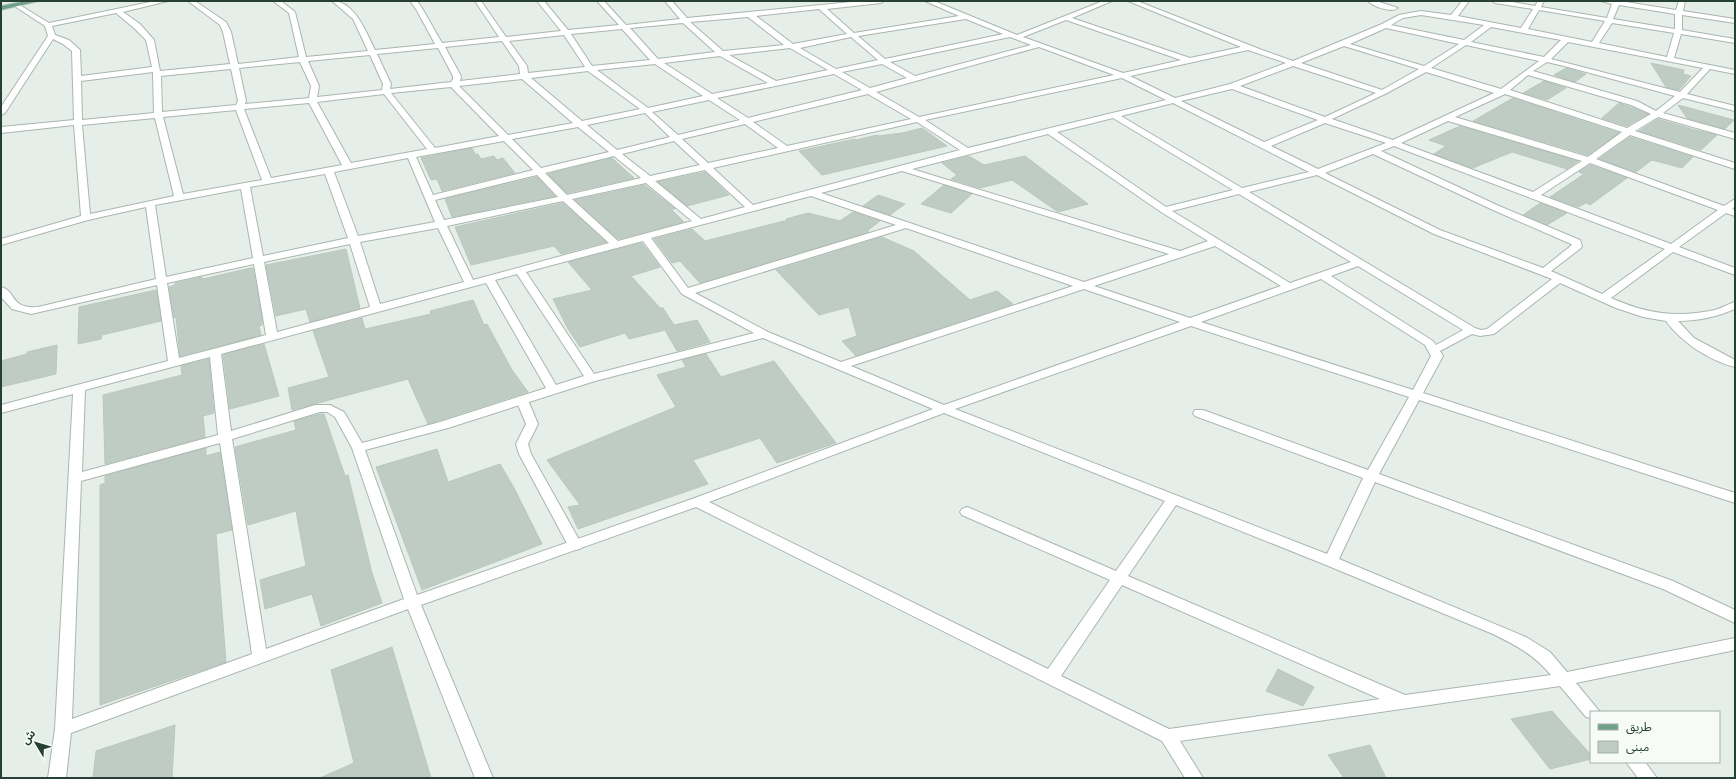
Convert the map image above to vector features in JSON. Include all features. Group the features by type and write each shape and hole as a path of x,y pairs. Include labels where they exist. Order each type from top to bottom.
{"main road":[{"path":"1,8 36,1"}],"street":[{"path":"48,24 165,1"},
{"path":"191,1 223,24 227,32 242,101 239,107 267,180"},
{"path":"276,1 292,12 303,59 315,86 315,93 312,100"},
{"path":"337,1 356,18 387,84 386,92 433,151"},
{"path":"413,1 420,8 457,76 457,80 453,84"},
{"path":"478,1 523,66 524,76 613,152 650,179 700,223"},
{"path":"540,1 566,33 590,69 646,110 752,209"},
{"path":"600,1 626,27 656,61 745,120 785,149"},
{"path":"668,1 686,22 721,54 774,83"},
{"path":"77,78 234,66 686,22 749,14 881,1"},
{"path":"928,1 1014,36 1125,76 1176,100 1437,232 1560,278 1643,314 1670,318 1689,318 1733,308"},
{"path":"1,242 86,218 179,197 267,180 329,171 580,124 883,60 1014,36 1109,1"},
{"path":"1131,1 1292,64 1381,92"},
{"path":"1371,1 1381,6 1453,17 1735,72"},
{"path":"1453,17 1466,1"},
{"path":"1495,1 1735,41"},
{"path":"1523,31 1541,1"},
{"path":"1604,1 1735,21"},
{"path":"1670,60 1678,32 1679,12 1682,1"},
{"path":"1594,45 1609,20 1617,2"},
{"path":"16,5 48,24 52,36 66,42 76,50 78,122 86,218"},
{"path":"818,7 822,8 852,36 883,60 912,78"},
{"path":"1,409 967,151 1233,86 1344,44 1385,26 1397,8"},
{"path":"118,11 137,26 150,40 156,72 158,115 179,197"},
{"path":"749,14 791,46 869,90 967,151"},
{"path":"1,130 312,100 791,46 796,47 966,17"},
{"path":"1066,18 1191,61"},
{"path":"1265,145 1325,120 1426,68 1466,44 1490,24"},
{"path":"1385,26 1545,60 1735,108"},
{"path":"1,112 52,36"},
{"path":"1164,210 1319,172 1394,143 1503,91 1545,60 1566,39"},
{"path":"1344,44 1503,91 1735,166"},
{"path":"431,198 869,90 1038,45"},
{"path":"1,290 16,309 28,311 38,310 160,281 354,240 441,224 565,198 1249,48"},
{"path":"1534,196 1589,160 1629,131 1657,114 1681,95 1708,67"},
{"path":"1527,72 1634,103 1657,114 1735,136"},
{"path":"453,84 565,198 617,245"},
{"path":"1233,86 1325,120 1394,143 1735,272"},
{"path":"312,100 348,167"},
{"path":"1114,115 1357,263 1471,330 1480,333 1490,332 1560,278"},
{"path":"1448,118 1589,160 1730,211"},
{"path":"1050,131 1164,210 1289,287"},
{"path":"1373,151 1496,208 1576,242 1577,246 1544,272"},
{"path":"412,155 441,224 470,284"},
{"path":"904,169 1180,254"},
{"path":"329,171 354,240 376,310"},
{"path":"245,184 272,336"},
{"path":"812,193 1191,322 1735,498"},
{"path":"1604,298 1672,248 1730,211 1735,202"},
{"path":"150,203 160,281 174,363"},
{"path":"686,292 906,225"},
{"path":"645,237 686,292 764,334 944,409 1330,560 1521,641 1544,656 1591,711"},
{"path":"840,366 1216,242"},
{"path":"63,729 412,602 697,502 944,409 1357,263"},
{"path":"520,271 591,378"},
{"path":"1322,275 1429,343 1437,356 1371,476 1330,560"},
{"path":"489,279 553,390"},
{"path":"1670,318 1675,327 1689,340 1703,349 1735,364"},
{"path":"1434,350 1471,330"},
{"path":"358,448 444,425 591,378 764,334"},
{"path":"215,352 224,437 260,657"},
{"path":"57,778 63,729 79,389"},
{"path":"522,400 532,424 522,444 525,454 575,546"},
{"path":"76,478 224,437 319,408 330,409 340,415 358,448 412,602 484,778"},
{"path":"1199,413 1668,585 1735,617"},
{"path":"1052,678 1173,499"},
{"path":"697,502 1168,736 1194,778"},
{"path":"967,512 1404,702"},
{"path":"1168,736 1564,678 1735,644"},
{"path":"1636,763 1648,778"}],"building":[{"path":"1651,63 1684,70 1683,74 1691,76 1679,90 1666,87"},
{"path":"1566,68 1586,74 1575,82 1554,75"},
{"path":"1544,81 1566,88 1547,100 1523,93"},
{"path":"1513,98 1619,133 1588,155 1473,121"},
{"path":"1619,103 1648,114 1627,126 1602,118"},
{"path":"1678,105 1734,120 1725,129 1687,118"},
{"path":"1658,119 1717,135 1701,150 1639,131"},
{"path":"1460,126 1578,161 1567,169 1512,152 1473,168 1434,154 1446,146 1429,140"},
{"path":"922,128 947,146 822,175 799,151 855,139 902,133"},
{"path":"1630,137 1693,157 1682,168 1652,160 1636,172 1599,159"},
{"path":"472,148 475,154 478,154 481,159 494,156 497,160 503,158 515,173 442,191 437,179 431,180 421,158"},
{"path":"969,156 984,165 1025,156 1088,204 1058,212 1012,180 980,188 951,179 957,175 942,163"},
{"path":"612,158 634,178 567,193 548,174"},
{"path":"1590,165 1627,178 1590,205 1586,203 1578,207 1550,197 1584,174 1579,172"},
{"path":"705,172 729,195 687,206 658,182"},
{"path":"537,177 555,196 452,217 445,199"},
{"path":"645,185 675,209 671,209 684,222 618,239 575,200"},
{"path":"944,185 972,194 951,213 921,204"},
{"path":"878,195 905,204 890,215 863,206"},
{"path":"563,203 606,242 561,254 554,246 471,265 455,227"},
{"path":"1540,203 1567,213 1547,225 1523,215"},
{"path":"853,212 880,221 867,231 869,232 700,283 680,261 672,263 654,239 692,229 705,241 788,220 786,219 808,213 840,221"},
{"path":"882,237 914,251 970,300 997,291 1013,304 856,356 842,341 857,336 849,307 819,315 776,270"},
{"path":"642,243 660,267 631,276 660,308 663,308 674,325 697,320 710,342 677,351 665,330 629,339 625,333 580,347 568,329 553,299 592,290 568,262"},
{"path":"346,249 360,308 310,322 306,309 276,316 266,265"},
{"path":"253,268 262,319 262,325 259,326 261,335 180,356 176,317 174,318 169,287 175,285 175,283 202,277 203,279"},
{"path":"156,290 161,321 102,335 101,339 78,344 79,307"},
{"path":"473,300 484,325 487,324 512,370 528,392 428,424 408,379 292,410 288,388 329,377 313,331 362,318 365,329 431,314 430,311"},
{"path":"264,344 279,396 230,409 223,355"},
{"path":"57,345 56,374 1,387 1,361 27,354 27,352"},
{"path":"706,354 721,377 774,361 836,443 777,463 760,438 693,460 708,484 578,529 568,507 580,505 547,460 676,407 657,375 686,367 682,360"},
{"path":"209,359 214,413 203,416 205,437 105,464 103,395 182,375 181,366"},
{"path":"324,414 345,476 348,475 372,573 382,603 321,626 312,594 265,609 260,580 306,566 296,511 248,525 235,447 296,430 294,421"},
{"path":"206,448 206,456 220,452 232,530 216,534 226,662 100,705 100,485 105,483 105,476"},
{"path":"437,449 448,482 500,464 513,486 542,544 422,590 376,467"},
{"path":"392,647 431,778 320,778 354,763 331,670"},
{"path":"1278,669 1314,687 1303,706 1266,691"},
{"path":"1552,711 1590,754 1590,759 1550,769 1511,719"},
{"path":"175,725 172,778 93,778 96,751"},
{"path":"1370,745 1386,778 1344,778 1328,755"}]}
